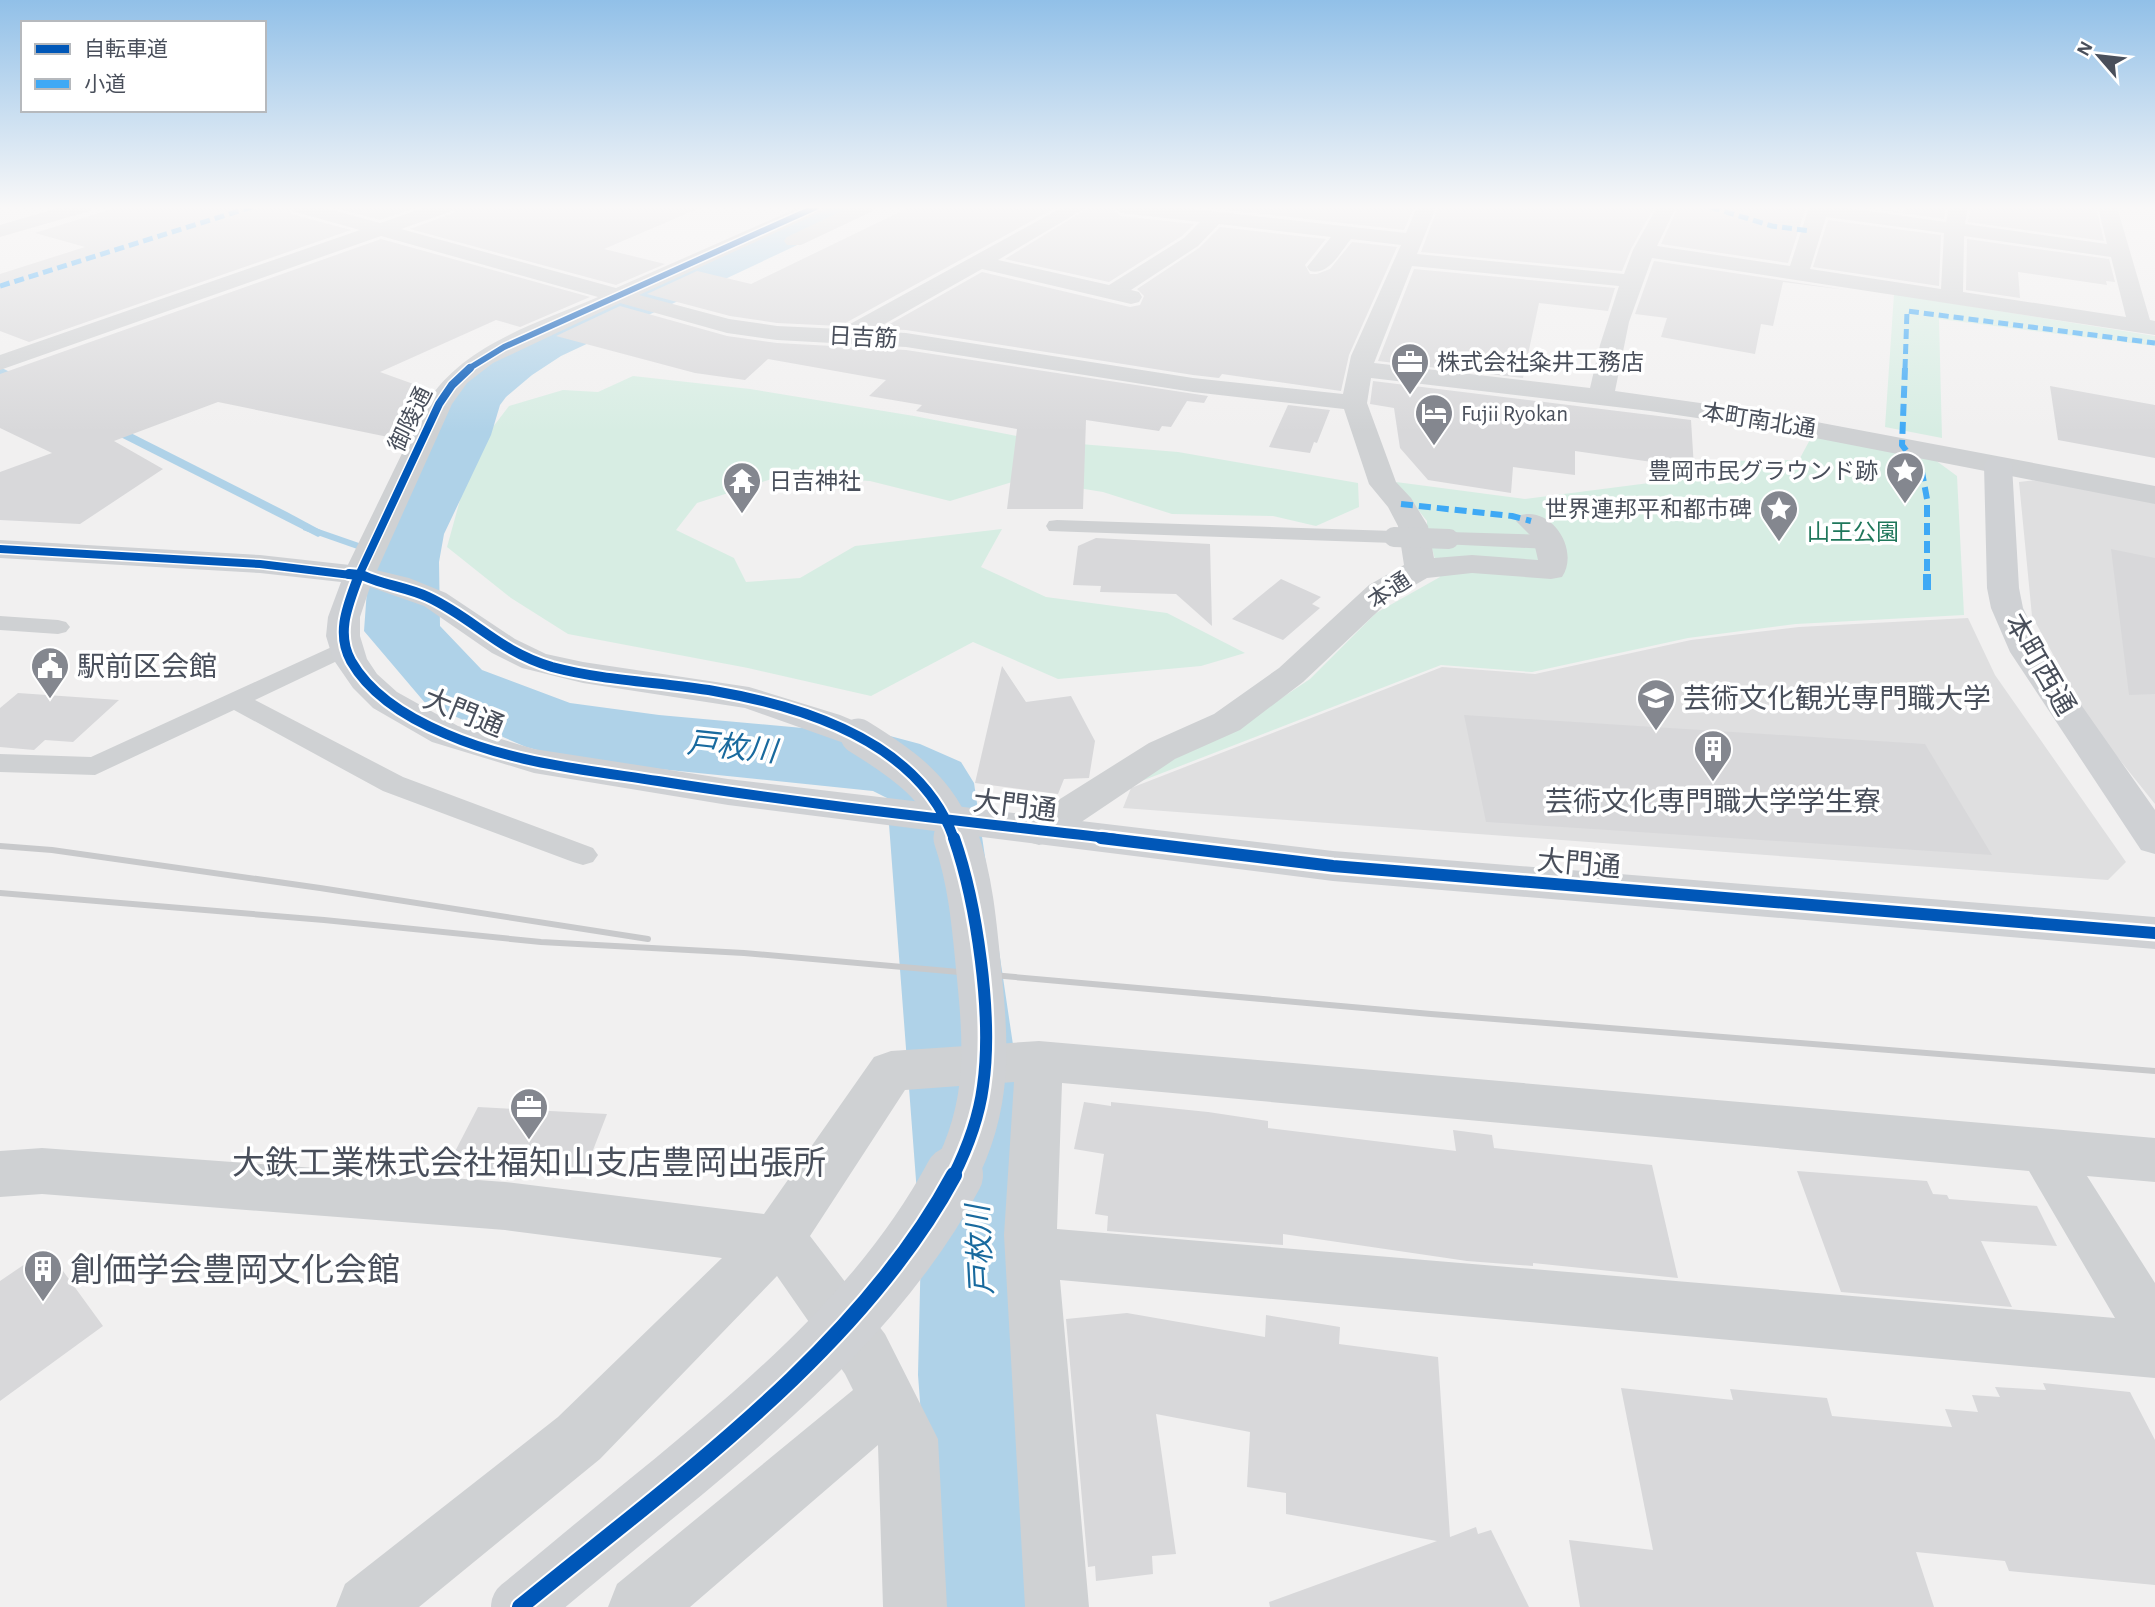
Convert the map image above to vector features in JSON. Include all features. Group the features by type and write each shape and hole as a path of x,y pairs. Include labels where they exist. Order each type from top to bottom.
{"street":[{"path":"0,363 233,282"},
{"name":"日吉筋","path":"565,282 751,330 906,340 1193,385 1354,402"},
{"name":"御陵通","path":"359,575 439,404 457,377 488,355 653,282"},
{"path":"846,336 943,282"},
{"path":"1066,282 1122,295 1139,282"},
{"name":"本通","path":"1039,831 1162,751 1227,722 1291,675 1380,592 1420,569 1413,526 1401,504 1383,484 1354,402 1360,369 1396,282"},
{"path":"1601,397 1611,343 1630,282"},
{"path":"1852,282 2148,327 2131,282"},
{"path":"1952,282 1952,297"},
{"path":"650,306 678,295"},
{"name":"本町南北通","path":"1360,369 1601,397 1764,420 2155,495"},
{"name":"本町西通","path":"1998,465 2003,588 2015,629 2027,652 2155,840"},
{"path":"1420,569 1472,564 1551,570 1555,560 1540,531"},
{"path":"0,549 260,564 359,575 411,589 436,600 505,648 529,659 594,676 734,694 818,719 858,736 911,771 939,803 955,836 967,878 976,939 986,1072 979,1108 964,1156 938,1205 903,1256 859,1310 809,1362 751,1417 520,1607"},
{"name":"大門通","path":"359,575 344,617 343,636 350,659 365,681 385,700 445,734 485,748 587,771 728,792 1333,866 2155,933"},
{"path":"1039,1061 1030,1235 1057,1607"},
{"path":"368,1607 579,1438 777,1240 891,1071 1039,1061 2155,1160"},
{"path":"2043,1151 2155,1334"},
{"path":"0,1174 42,1171 505,1206 777,1240 799,1261 864,1354 908,1439 915,1607"},
{"path":"1032,1252 2155,1350"},
{"path":"639,1607 888,1399"}],"lane":[{"path":"1057,526 1449,539 1540,531"},
{"path":"0,623 58,627"},
{"path":"0,763 95,766 347,647"},
{"path":"236,701 393,784 583,855"}],"shaded area":[{"name":"芸術文化観光専門職大学","path":"2044,479 2155,501 2155,804 2091,724 2032,616 2019,482"},
{"name":"芸術文化観光専門職大学","path":"1968,618 1995,675 2126,862 2108,880 1123,808 1131,788 1442,667 1535,674 1691,640 1799,627"}],"green space":[{"path":"1894,294 2155,336 2155,346 1939,319 1942,438 1885,427"},
{"path":"633,376 750,389 1043,441 1178,452 1358,483 1359,507 1316,526 1273,516 1172,514 1103,492 1022,479 950,501 870,481 781,476 697,503 676,530 734,558 746,582 800,578 855,546 1002,529 981,567 1046,597 1167,613 1245,653 1201,666 1058,679 973,642 871,696 748,668 568,634 511,598 447,547 473,453 509,406 563,390 598,392"},
{"name":"山王公園","path":"1813,434 1931,457 1957,476 1964,615 1796,624 1688,638 1532,672 1441,665 1139,782 1147,773 1243,724 1310,679 1376,613 1440,577 1427,531 1427,521 1396,482 1525,499 1688,478 1726,461 1799,460"}],"water":[{"path":"0,367 326,533 318,537 0,376"}],"building":[{"path":"0,282 202,282 29,342 0,331"},
{"path":"260,282 536,282 590,297 520,327 496,320 380,372 419,386 393,438 218,402 114,441 163,469 80,524 0,520 0,472 52,453 0,428 0,374"},
{"path":"673,282 920,282 840,326 777,323 730,316 647,294"},
{"path":"964,282 1024,282 1130,307 1140,305 1144,296 1137,289 1148,282 1381,282 1349,355 1341,391 1222,374 1219,378 1193,375 906,330 881,329"},
{"path":"1409,282 1551,282 1615,288 1608,311 1539,303 1523,378 1378,361"},
{"path":"1646,282 1793,282 1846,290 1783,282 1773,326 1761,324 1755,354 1661,337 1667,318 1635,314"},
{"path":"1912,282 1939,282 1939,286"},
{"path":"1966,282 2019,282 2020,298 1966,290"},
{"path":"620,306 727,336 777,343 906,350 1208,396 1204,403 1187,401 1171,427 1162,426 1159,431 1086,420 1083,509 1007,509 1017,429 916,411 922,405 869,396 886,380 768,359 745,380 695,373 556,336"},
{"path":"1373,381 1691,420 1694,468 1575,451 1575,475 1513,467 1511,493 1428,480 1400,448 1394,408 1370,404"},
{"path":"2050,386 2155,405 2155,458 2058,440"},
{"path":"1288,405 1330,410 1317,443 1314,442 1310,453 1269,447"},
{"path":"1096,538 1210,544 1212,626 1176,594 1100,592 1101,586 1073,585 1078,546"},
{"path":"2111,549 2155,558 2155,694 2129,695"},
{"path":"1281,579 1321,597 1312,604 1320,608 1283,640 1232,619"},
{"path":"1002,666 1026,702 1071,696 1095,741 1089,778 1064,779 1058,794 975,783"},
{"path":"18,693 119,700 73,742 45,740 34,750 0,747 0,708"},
{"name":"芸術文化専門職大学学生寮","path":"1464,715 1925,744 1992,855 1486,822"},
{"path":"1084,1102 1111,1106 1111,1102 1208,1112 1268,1121 1268,1128 1456,1151 1453,1130 1492,1135 1494,1148 1652,1165 1678,1278 1533,1263 1533,1266 1467,1261 1283,1234 1283,1245 1107,1231 1108,1216 1095,1214 1104,1154 1074,1149"},
{"name":"大鉄工業株式会社福知山支店豊岡出張所","path":"478,1107 607,1114 583,1176 447,1167"},
{"path":"1797,1171 1927,1181 1933,1194 1947,1195 1949,1199 2037,1206 2057,1246 1981,1241 2012,1307 1841,1292"},
{"name":"創価学会豊岡文化会館","path":"47,1249 103,1326 0,1401 0,1281"},
{"path":"1127,1313 1265,1337 1266,1315 1340,1327 1339,1344 1438,1357 1450,1537 1476,1527 1478,1534 1491,1530 1529,1607 1270,1607 1269,1602 1437,1541 1286,1514 1286,1493 1247,1487 1250,1432 1156,1414 1176,1554 1152,1556 1153,1574 1096,1581 1095,1566 1088,1567 1066,1319"},
{"path":"2043,1383 2130,1392 2155,1440 2155,1585 2009,1571 2005,1561 1916,1552 1934,1607 1580,1607 1569,1540 1653,1550 1621,1388 1733,1400 1730,1389 1827,1398 1832,1416 1952,1427 1945,1409 1978,1412 1972,1395 2000,1397 1995,1387 2046,1390"}],"waterway":[{"name":"戸枚川","path":"678,282 542,344 485,385 471,405 460,435 410,534 404,562 402,631 454,687 556,728 659,742 890,764 930,783 982,1246 984,1375 1002,1534 1005,1607"},
{"path":"307,528 404,562"}],"railway":[{"path":"0,846 52,850 320,888 648,939"},
{"path":"0,893 324,920 541,942 744,953 1431,1014 2155,1071"}],"marked path":[{"path":"0,286 13,282"},
{"path":"1927,595 1927,499 1922,472 1902,445 1907,311 2155,343"},
{"path":"1401,504 1512,516 1531,521"}],"cycle path":[{"path":"520,1607 711,1450 758,1409 853,1317 896,1267 933,1214 961,1160 984,1085 985,1039 980,969 965,876 951,830 940,808 927,788 910,771 890,755 843,730 767,702 715,691 602,677 550,666 521,656 428,596 359,575 439,404 452,385 467,370 504,347 649,282"},
{"path":"0,549 260,564 359,575 344,617 343,636 350,659 365,681 385,700 445,734 534,761 728,792 1333,866 2155,933"}],"place":[{"name":"株式会社粂井工務店","path":"1410,396"},
{"name":"Fujii Ryokan","path":"1434,447"},
{"name":"豊岡市民グラウンド跡","path":"1905,505"},
{"name":"日吉神社","path":"742,515"},
{"name":"世界連邦平和都市碑","path":"1779,543"},
{"name":"駅前区会館","path":"50,700"},
{"name":"芸術文化観光専門職大学","path":"1656,732"},
{"name":"芸術文化専門職大学学生寮","path":"1713,783"},
{"name":"大鉄工業株式会社福知山支店豊岡出張所","path":"529,1141"},
{"name":"創価学会豊岡文化会館","path":"43,1303"}]}
